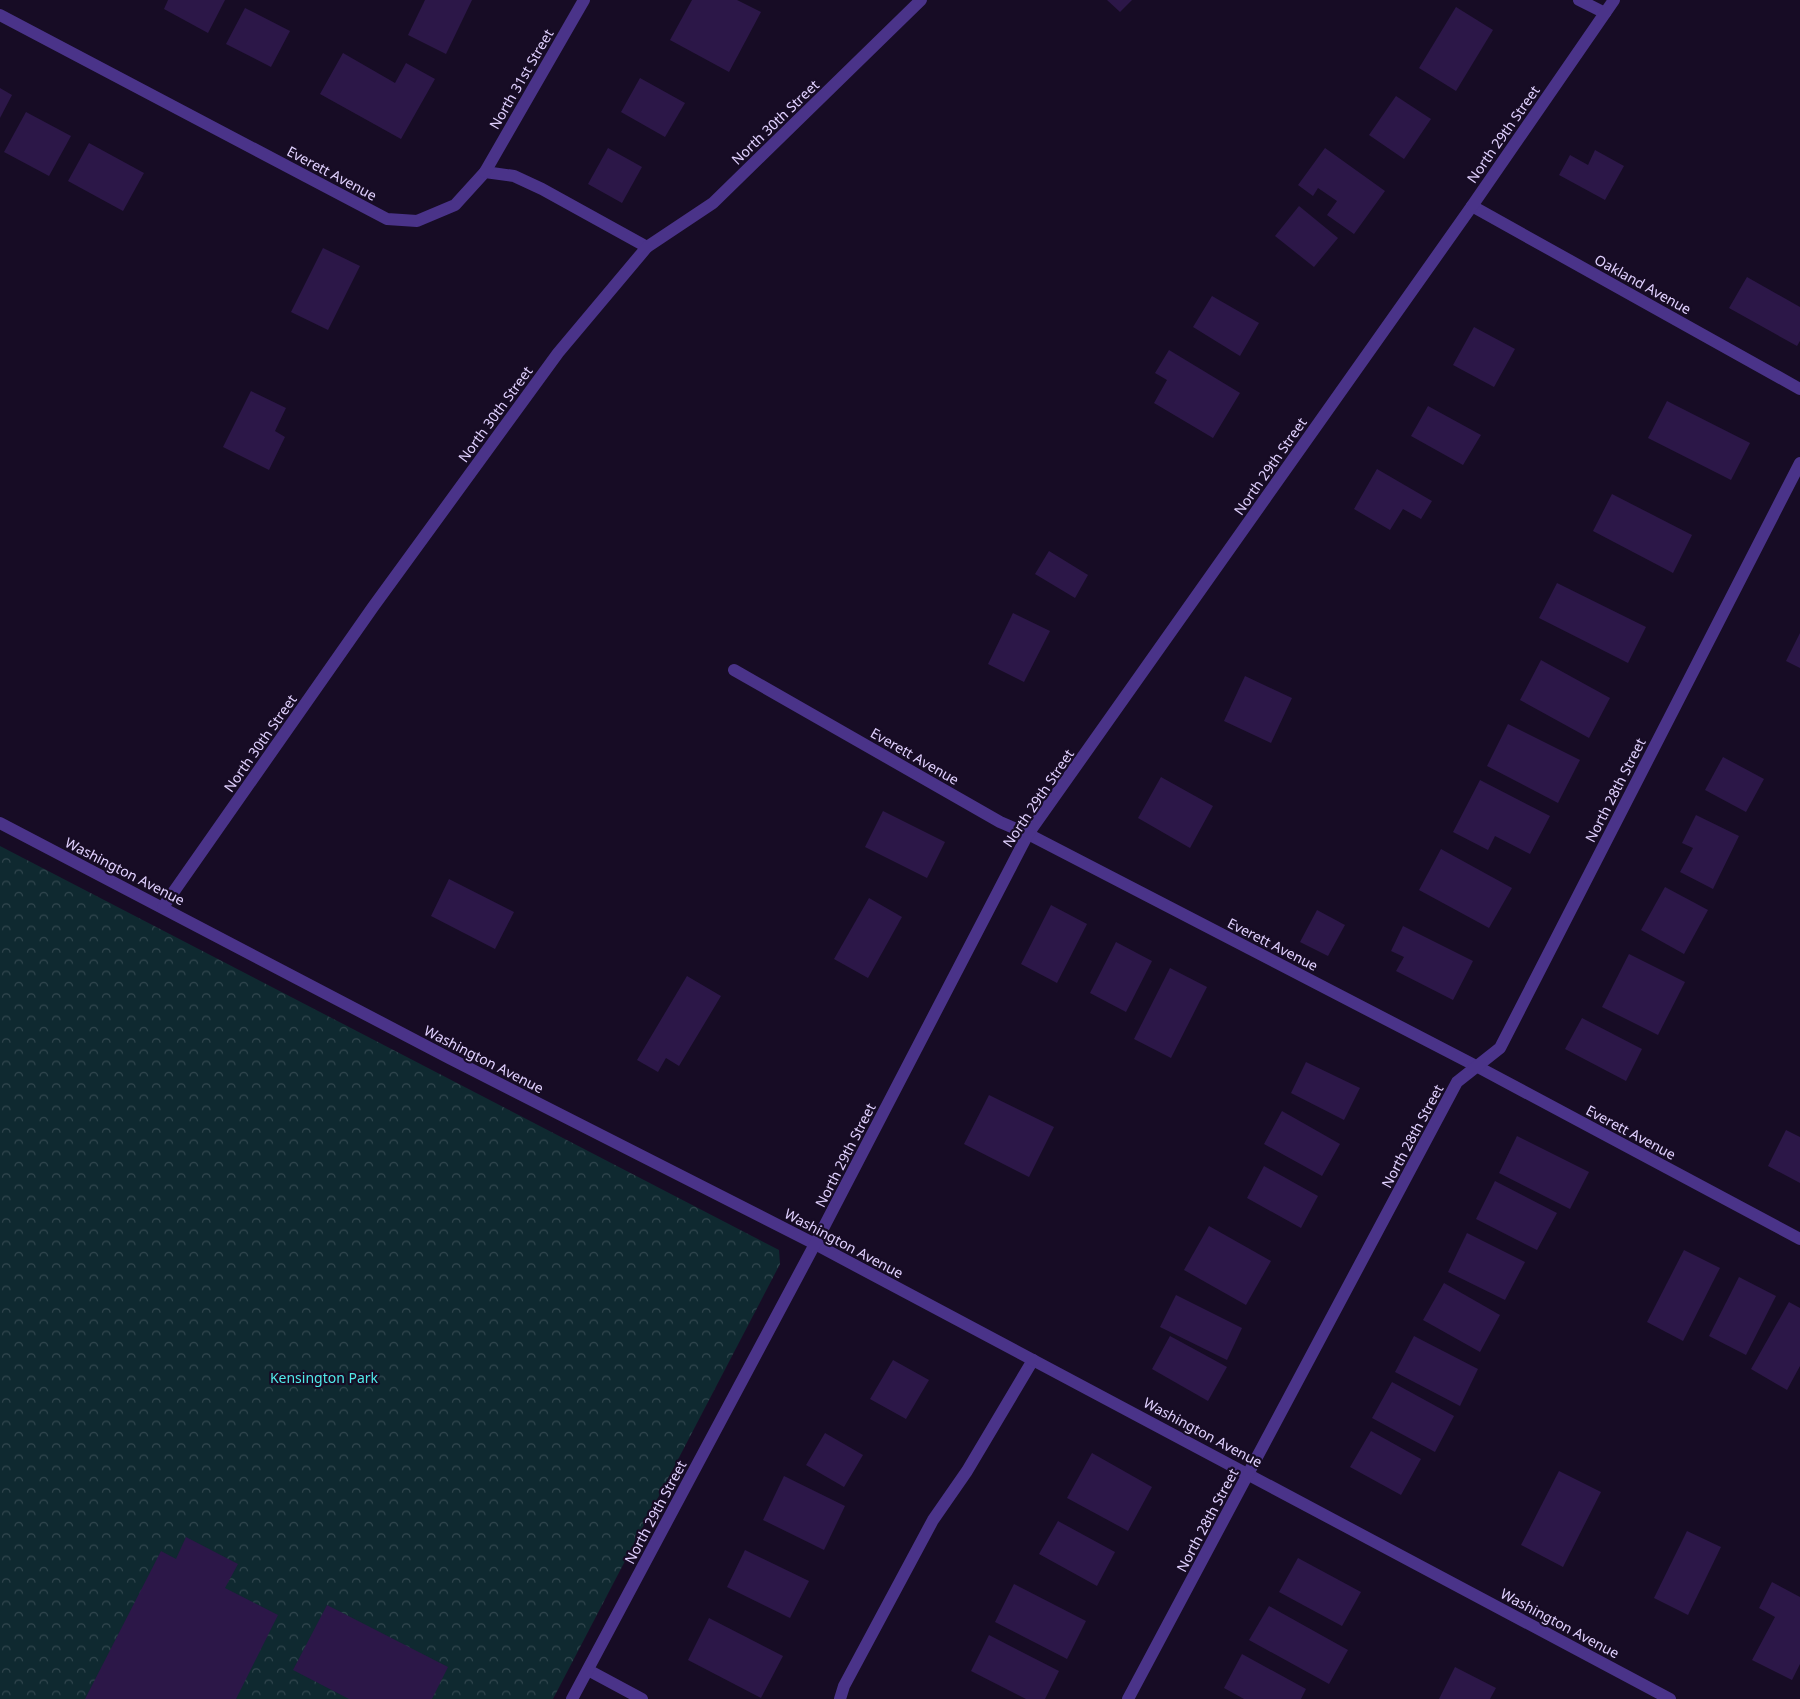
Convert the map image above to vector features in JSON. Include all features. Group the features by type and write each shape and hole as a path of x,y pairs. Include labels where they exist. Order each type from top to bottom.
{"street":[{"name":"North 31st Street","path":"485,172 584,0"},
{"name":"North 30th Street","path":"164,908 373,607 558,353 647,247 713,203 922,0"},
{"path":"1579,0 1605,14"},
{"name":"North 29th Street","path":"572,1699 815,1244 1028,834 1472,206 1614,0"},
{"name":"Everett Avenue","path":"0,15 387,219 418,221 455,205 485,172"},
{"path":"485,172 514,176 542,189 647,247"},
{"name":"Oakland Avenue","path":"1472,206 1800,388"},
{"name":"North 28th Street","path":"1128,1699 1457,1082 1500,1048 1800,463"},
{"name":"Everett Avenue","path":"734,670 1000,822 1028,834 1478,1067 1800,1239"},
{"name":"Washington Avenue","path":"0,823 449,1058 815,1244 1249,1473 1670,1699"},
{"path":"840,1699 844,1686 932,1520 967,1471 1033,1360"},
{"path":"588,1670 642,1699"}],"green space":[{"name":"Kensington Park","path":"0,846 779,1250 780,1264 553,1699 0,1699"}],"building":[{"path":"168,0 225,0 208,33 164,9"},
{"path":"425,0 472,0 446,54 408,35"},
{"path":"692,0 737,0 761,12 729,72 670,40"},
{"path":"1107,0 1132,0 1120,12"},
{"path":"1456,7 1493,30 1456,91 1419,68"},
{"path":"245,8 290,31 271,67 226,44"},
{"path":"343,53 395,83 406,63 435,79 401,139 320,94"},
{"path":"640,78 685,103 665,137 621,112"},
{"path":"0,88 12,95 0,118"},
{"path":"1396,96 1431,119 1404,159 1369,135"},
{"path":"26,112 71,136 49,176 4,152"},
{"path":"89,143 144,173 123,211 68,181"},
{"path":"608,148 642,167 622,203 588,184"},
{"path":"1325,148 1385,191 1354,234 1327,215 1337,201 1318,188 1313,196 1298,185"},
{"path":"1595,150 1624,166 1605,200 1559,175 1570,155 1588,165"},
{"path":"1299,206 1338,238 1314,267 1275,236"},
{"path":"323,248 360,266 328,330 291,312"},
{"path":"1747,277 1800,307 1800,341 1797,346 1729,308"},
{"path":"1212,296 1259,323 1240,356 1193,327"},
{"path":"1474,327 1515,349 1494,387 1453,365"},
{"path":"1169,350 1240,393 1213,438 1154,403 1167,380 1155,373"},
{"path":"251,391 286,408 275,431 285,437 269,470 223,447"},
{"path":"1667,401 1750,443 1731,480 1648,438"},
{"path":"1428,406 1481,435 1463,465 1411,436"},
{"path":"1377,469 1432,501 1421,519 1403,509 1390,530 1354,509"},
{"path":"1612,494 1692,535 1673,573 1593,531"},
{"path":"1049,551 1088,575 1075,598 1035,574"},
{"path":"1557,583 1646,627 1628,663 1539,618"},
{"path":"1013,613 1050,631 1024,682 988,664"},
{"path":"1800,633 1800,668 1786,661"},
{"path":"1541,660 1610,698 1589,738 1520,700"},
{"path":"1245,676 1292,698 1271,743 1224,721"},
{"path":"1508,724 1580,760 1558,803 1487,766"},
{"path":"1723,757 1764,779 1746,812 1705,790"},
{"path":"1161,777 1213,806 1190,848 1138,818"},
{"path":"1480,780 1550,816 1530,854 1495,836 1488,850 1453,832"},
{"path":"883,811 945,842 927,878 865,847"},
{"path":"1696,815 1739,836 1713,889 1680,872 1693,848 1682,843"},
{"path":"1441,849 1512,888 1489,928 1419,890"},
{"path":"449,879 514,912 495,949 431,916"},
{"path":"1665,887 1708,910 1684,954 1641,930"},
{"path":"869,898 902,917 868,978 834,959"},
{"path":"1051,905 1087,924 1057,983 1021,964"},
{"path":"1317,910 1345,925 1328,956 1300,942"},
{"path":"1403,926 1473,961 1453,1000 1396,971 1404,957 1391,951"},
{"path":"1116,942 1152,961 1126,1012 1090,993"},
{"path":"1629,954 1685,982 1658,1035 1602,1007"},
{"path":"1170,968 1207,987 1171,1058 1134,1039"},
{"path":"687,976 721,996 679,1066 666,1058 658,1072 637,1060"},
{"path":"1582,1018 1642,1049 1626,1081 1565,1049"},
{"path":"1306,1062 1360,1088 1344,1120 1291,1093"},
{"path":"989,1095 1054,1127 1029,1177 964,1144"},
{"path":"1282,1111 1340,1144 1322,1176 1264,1144"},
{"path":"1786,1130 1800,1137 1800,1183 1768,1166"},
{"path":"1517,1136 1589,1172 1570,1209 1499,1173"},
{"path":"1264,1166 1318,1196 1301,1228 1247,1198"},
{"path":"1495,1181 1557,1213 1537,1250 1476,1219"},
{"path":"1209,1226 1271,1261 1246,1305 1184,1270"},
{"path":"1467,1233 1525,1262 1505,1300 1448,1272"},
{"path":"1684,1250 1720,1268 1683,1341 1647,1322"},
{"path":"1739,1277 1776,1296 1746,1355 1709,1336"},
{"path":"1444,1283 1500,1315 1480,1352 1423,1320"},
{"path":"1176,1295 1242,1328 1227,1360 1160,1327"},
{"path":"1789,1302 1800,1308 1800,1366 1787,1390 1751,1369"},
{"path":"1170,1336 1227,1367 1208,1401 1152,1369"},
{"path":"1414,1336 1478,1369 1460,1406 1395,1372"},
{"path":"893,1360 929,1380 906,1419 870,1399"},
{"path":"1392,1382 1454,1416 1435,1452 1372,1418"},
{"path":"1371,1431 1421,1459 1401,1495 1350,1467"},
{"path":"825,1433 863,1455 844,1487 806,1465"},
{"path":"1092,1453 1152,1487 1128,1531 1067,1498"},
{"path":"1559,1471 1601,1492 1563,1567 1521,1545"},
{"path":"784,1476 845,1506 824,1550 763,1520"},
{"path":"1058,1521 1115,1552 1097,1586 1039,1554"},
{"path":"1687,1531 1721,1547 1688,1615 1654,1598"},
{"path":"186,1537 238,1564 225,1588 278,1615 236,1699 85,1699 161,1551 176,1559"},
{"path":"745,1550 809,1581 790,1618 727,1587"},
{"path":"1298,1558 1361,1592 1342,1626 1279,1592"},
{"path":"1772,1582 1800,1597 1800,1664 1792,1680 1752,1660 1775,1617 1759,1608"},
{"path":"1014,1584 1086,1621 1067,1659 995,1622"},
{"path":"327,1605 448,1667 432,1699 349,1699 293,1670"},
{"path":"1269,1606 1348,1650 1329,1684 1249,1640"},
{"path":"709,1618 783,1656 761,1698 688,1660"},
{"path":"989,1635 1059,1671 1045,1699 1026,1699 971,1671"},
{"path":"1242,1654 1306,1689 1301,1699 1244,1699 1224,1688"},
{"path":"1455,1667 1496,1688 1490,1699 1439,1699"}]}
